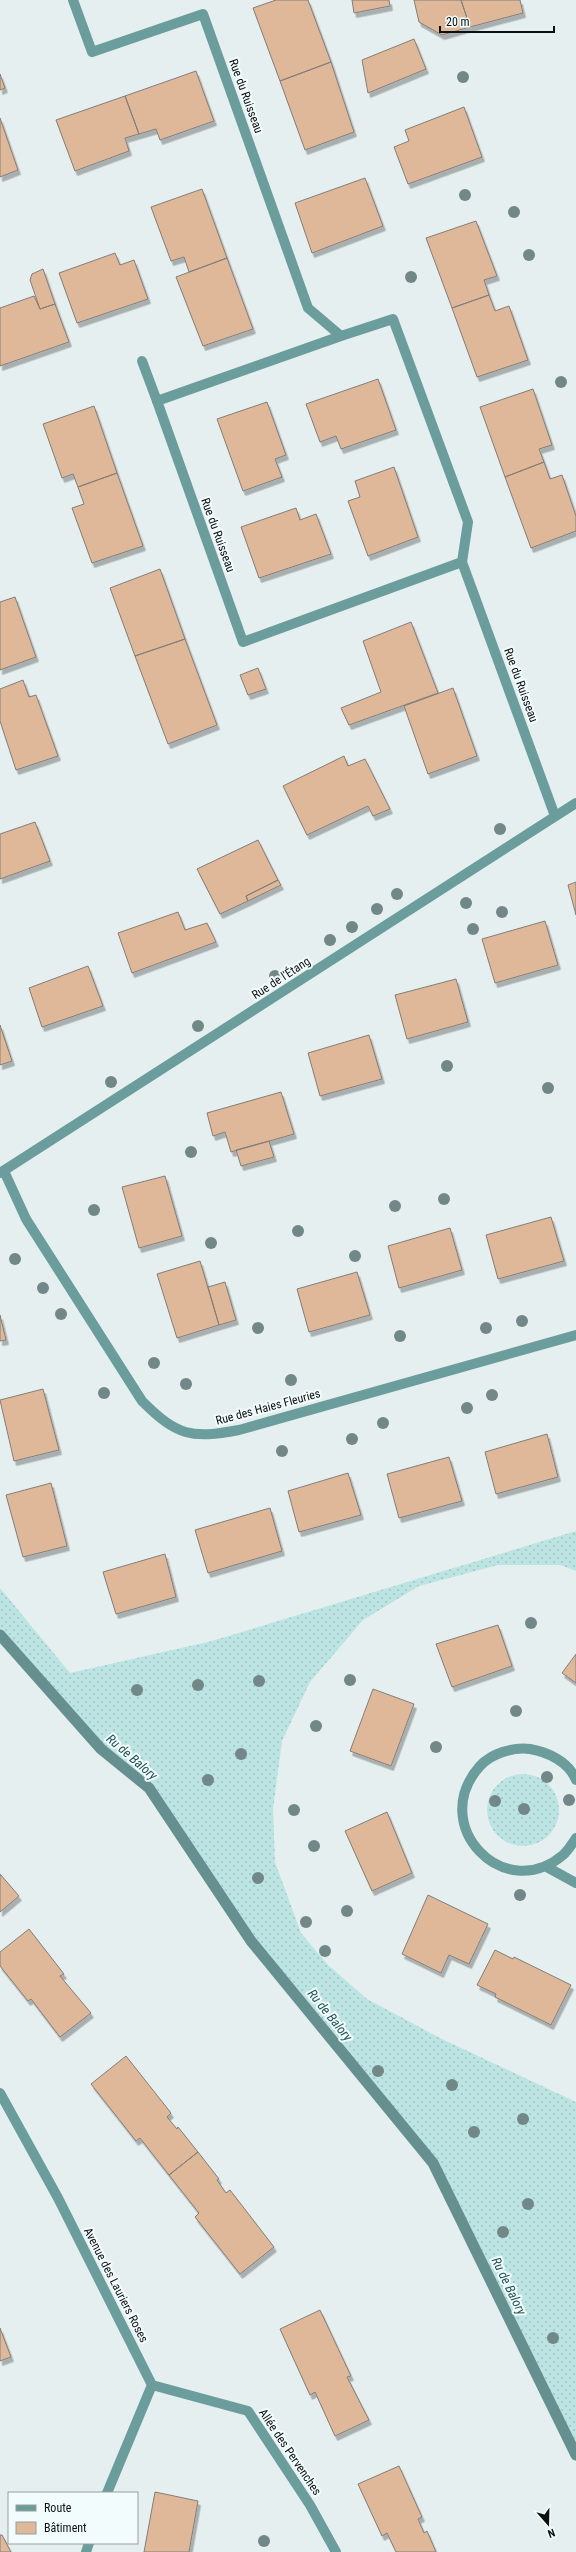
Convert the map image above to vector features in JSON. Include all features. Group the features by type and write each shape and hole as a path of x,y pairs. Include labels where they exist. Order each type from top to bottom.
{"street":[{"name":"Rue du Ruisseau","path":"73,0 92,52 203,14 308,308 341,336"},
{"name":"Rue du Ruisseau","path":"462,562 243,642 157,401 393,318 468,522 462,562 555,816"},
{"path":"142,361 157,401"},
{"name":"Rue de l'Étang","path":"2,1172 576,803"},
{"name":"Rue des Haies Fleuries","path":"2,1172 26,1219 142,1401 161,1420 181,1432 210,1435 239,1430 576,1335"},
{"path":"576,1780 561,1761 542,1751 521,1748 500,1752 484,1762 471,1776 463,1794 461,1813 465,1832 475,1848 490,1861 508,1868 527,1870 545,1866 564,1855 576,1838"},
{"path":"545,1866 576,1884"},
{"name":"Avenue des Lauriers Roses","path":"0,2093 58,2198 152,2385"},
{"path":"107,2492 152,2385"},
{"name":"Allée des Pervenches","path":"152,2385 248,2411 310,2505 336,2552"}],"shaded area":[{"path":"576,1531 576,1571 560,1565 498,1565 419,1586 363,1620 310,1682 282,1741 273,1809 275,1862 301,1933 327,1964 367,1999 440,2038 576,2102 576,2455 433,2163 251,1941 149,1788 101,1749 0,1635 0,1588 70,1673 212,1641"},
{"path":"523,1774 543,1780 553,1790 559,1810 553,1830 543,1840 523,1846 503,1840 493,1830 487,1810 493,1790 503,1780"}],"building":[{"path":"276,0 308,0 331,62 280,81 253,8"},
{"path":"352,0 389,0 390,6 354,13"},
{"path":"414,0 461,0 470,27 442,35 419,22"},
{"path":"461,0 520,0 523,13 470,27"},
{"path":"414,39 426,69 368,93 362,60"},
{"path":"331,62 354,132 305,150 280,81"},
{"path":"196,71 214,121 160,140 156,129 139,134 125,96"},
{"path":"0,74 5,88 0,90"},
{"path":"125,96 139,134 125,138 129,151 75,171 56,120"},
{"path":"464,107 482,157 408,184 394,147 409,141 405,130"},
{"path":"0,118 18,170 0,177"},
{"path":"365,178 383,226 312,253 295,203"},
{"path":"202,189 227,258 189,272 184,257 171,261 151,207"},
{"path":"476,221 497,276 484,280 489,295 452,308 426,238"},
{"path":"115,253 120,265 134,260 148,299 77,323 59,273"},
{"path":"227,258 253,329 203,346 176,277"},
{"path":"43,269 55,304 40,309 30,280 32,274"},
{"path":"489,295 495,311 509,306 528,360 477,377 452,308"},
{"path":"34,296 40,309 55,304 69,342 0,366 0,308"},
{"path":"378,379 396,430 341,449 336,436 320,442 306,404"},
{"path":"533,389 552,445 539,449 544,462 505,477 480,407"},
{"path":"267,402 286,455 275,459 282,477 243,491 217,419"},
{"path":"94,406 117,473 78,487 73,474 62,478 43,424"},
{"path":"544,462 550,479 562,475 576,516 576,531 531,548 505,477"},
{"path":"394,467 418,537 368,556 348,501 360,497 355,481"},
{"path":"117,473 143,546 92,563 72,508 84,504 78,487"},
{"path":"296,508 300,520 316,514 331,554 259,578 241,527"},
{"path":"160,569 185,639 135,656 110,588"},
{"path":"15,597 36,657 0,670 0,602"},
{"path":"411,622 438,693 349,725 341,708 381,692 363,641"},
{"path":"185,639 217,725 168,744 135,656"},
{"path":"258,668 266,689 248,695 240,675"},
{"path":"23,680 29,697 36,695 58,756 16,770 0,721 0,689"},
{"path":"453,688 477,756 428,774 404,706"},
{"path":"344,756 348,766 365,759 390,809 373,816 368,806 307,835 283,786"},
{"path":"35,822 50,861 0,879 0,834"},
{"path":"258,840 278,880 246,896 248,901 220,914 197,869"},
{"path":"278,880 281,885 248,901 246,896"},
{"path":"576,882 576,915 568,885"},
{"path":"178,912 185,930 207,923 216,942 132,973 118,933"},
{"path":"545,921 558,965 495,983 482,939"},
{"path":"88,966 103,1006 42,1027 29,988"},
{"path":"456,979 468,1022 407,1039 395,995"},
{"path":"0,1025 12,1061 0,1065"},
{"path":"369,1035 382,1079 320,1096 308,1053"},
{"path":"281,1092 294,1134 231,1152 225,1132 213,1136 207,1113"},
{"path":"269,1141 274,1157 241,1166 236,1150"},
{"path":"165,1176 182,1236 139,1248 122,1187"},
{"path":"551,1217 564,1261 498,1279 486,1235"},
{"path":"450,1228 462,1270 399,1288 388,1246"},
{"path":"200,1261 219,1325 177,1338 157,1274"},
{"path":"357,1272 370,1315 309,1332 297,1289"},
{"path":"225,1282 236,1320 219,1325 208,1287"},
{"path":"0,1315 6,1340 0,1341"},
{"path":"43,1389 59,1450 14,1461 0,1400"},
{"path":"547,1434 558,1477 496,1494 485,1452"},
{"path":"449,1457 462,1501 399,1518 387,1474"},
{"path":"348,1473 361,1515 299,1532 288,1491"},
{"path":"51,1483 67,1546 23,1557 6,1495"},
{"path":"270,1508 282,1551 208,1573 195,1530"},
{"path":"165,1554 176,1597 116,1614 103,1572"},
{"path":"498,1625 512,1666 452,1687 436,1644"},
{"path":"576,1654 576,1683 562,1673"},
{"path":"373,1689 414,1704 391,1766 350,1751"},
{"path":"387,1812 412,1873 372,1891 345,1831"},
{"path":"0,1874 19,1896 0,1912"},
{"path":"428,1895 488,1924 469,1964 449,1955 441,1973 402,1954"},
{"path":"29,1929 64,1974 60,1976 91,2013 60,2037 31,1999 28,2001 0,1966 0,1952"},
{"path":"495,1950 513,1959 514,1957 571,1985 551,2025 495,1997 496,1994 477,1985"},
{"path":"126,2056 171,2113 167,2117 177,2129 178,2127 198,2152 169,2175 140,2138 136,2141 91,2084"},
{"path":"198,2152 219,2179 217,2180 226,2193 230,2190 274,2247 240,2274 195,2217 199,2213 169,2175"},
{"path":"320,2310 351,2376 347,2377 369,2420 335,2436 315,2392 310,2395 280,2329"},
{"path":"0,2328 11,2357 0,2361"},
{"path":"399,2466 422,2517 418,2519 424,2533 427,2531 436,2552 396,2552 387,2533 382,2536 358,2484"},
{"path":"155,2492 198,2501 189,2552 144,2552"},
{"path":"0,2535 2,2535 11,2552 0,2552"}],"waterway":[{"name":"Ru de Balory","path":"0,1635 101,1749 149,1788 251,1941 433,2163 576,2455"}]}
